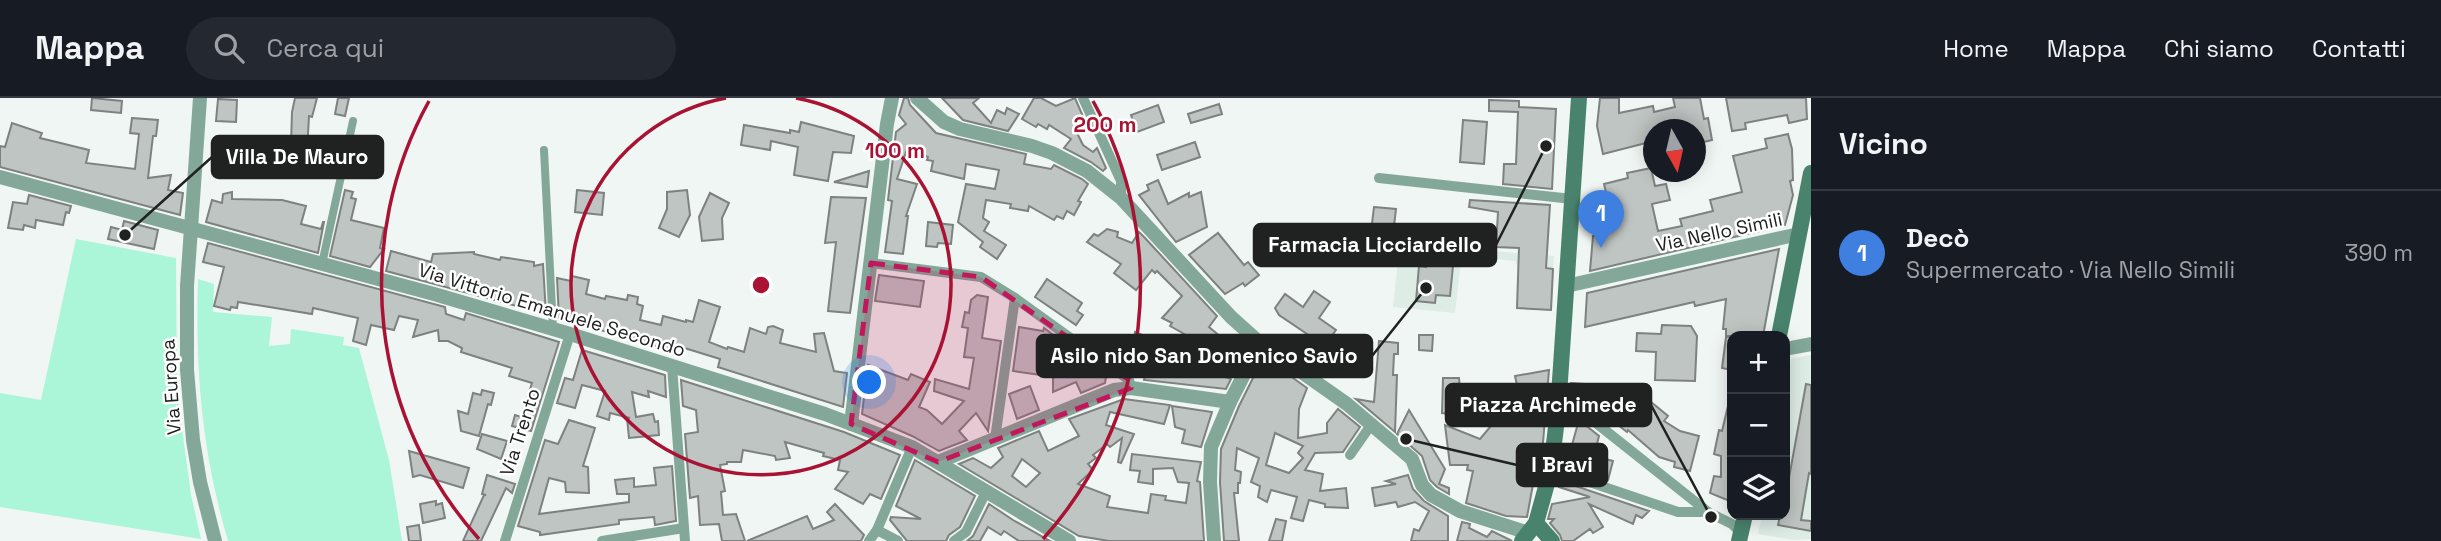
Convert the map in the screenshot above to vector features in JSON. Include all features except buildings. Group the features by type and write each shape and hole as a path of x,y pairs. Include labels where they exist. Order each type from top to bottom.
{"main road":[{"path":"1552,541 1529,532 1551,469 1558,410 1579,98"},
{"path":"1780,331 1811,173"},
{"path":"1744,538 1745,520"}],"street":[{"name":"Via Europa","path":"200,98 187,286 187,370 193,440 215,541"},
{"path":"851,424 892,98"},
{"path":"917,98 944,122 960,129 1032,146 1087,171 1121,198 1231,317 1260,343 1295,366 1412,459 1422,485 1431,495 1460,511 1529,532"},
{"path":"1083,98 1122,181 1121,198"},
{"path":"322,264 353,121"},
{"path":"544,150 553,329"},
{"name":"Via Vittorio Emanuele Secondo","path":"0,177 553,329 851,424 912,447 1069,541"},
{"path":"1379,178 1572,199"},
{"name":"Via Nello Simili","path":"1566,286 1799,234"},
{"path":"871,263 981,277 1015,298 1129,380 1131,388"},
{"path":"995,439 1015,298"},
{"name":"Via Trento","path":"505,541 570,334"},
{"path":"1214,541 1211,447 1260,343"},
{"path":"1790,348 1811,344"},
{"path":"672,366 685,541"},
{"path":"938,462 1114,390 1131,388 1230,402"},
{"path":"1558,410 1581,411 1708,512 1732,524 1744,538"},
{"path":"1350,455 1371,425"},
{"path":"869,541 877,530 912,447"},
{"path":"1551,469 1678,512 1708,512"},
{"path":"954,541 966,532 986,492"},
{"path":"602,541 684,528"},
{"path":"877,530 898,541"}],"highlighted area":[{"path":"871,263 981,277 1129,380 1131,388 938,462 851,424"}],"shaded area":[{"path":"1400,243 1554,256 1553,269 1518,267 1515,261 1467,256 1461,261 1455,313 1393,307"},
{"path":"1811,355 1811,539 1793,540 1758,534 1761,520 1790,520 1791,359"}],"green space":[{"path":"76,239 176,258 177,392 191,495 201,539 0,507 0,393 41,400"},
{"path":"198,279 214,284 213,312 272,317 269,346 290,344 291,329 344,337 343,345 359,348 389,460 402,541 228,541 212,476 202,412"}],"place":[{"name":"Farmacia Licciardello","path":"1546,146"},
{"name":"Villa De Mauro","path":"125,235"},
{"name":"Decò","path":"1601,248"},
{"name":"Asilo nido San Domenico Savio","path":"1426,288"},
{"name":"I Bravi","path":"1406,439"},
{"name":"Piazza Archimede","path":"1711,517"}]}
